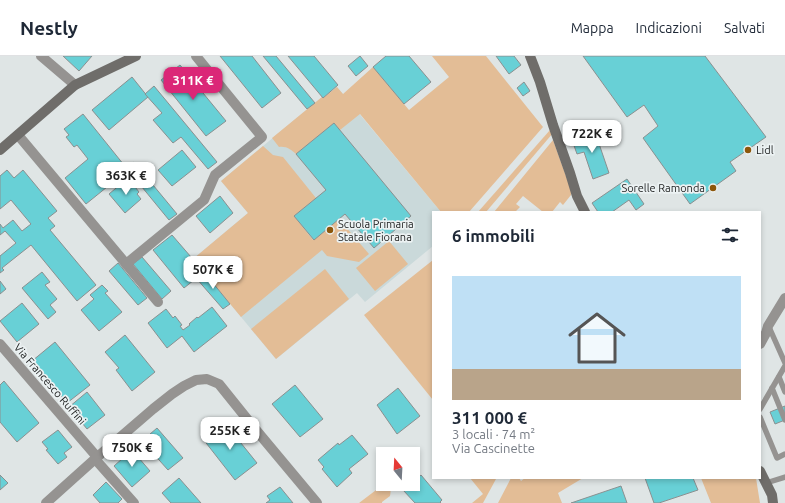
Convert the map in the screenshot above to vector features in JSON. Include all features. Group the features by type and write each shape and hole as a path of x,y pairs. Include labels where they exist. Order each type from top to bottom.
{"main road":[{"path":"0,150 75,85 136,56"},
{"path":"530,56 540,82 577,196 584,211"},
{"path":"761,473 772,499 779,503"}],"street":[{"path":"41,56 75,85"},
{"path":"126,264 204,200 215,175 262,136 196,56"},
{"path":"18,135 158,302"},
{"path":"761,342 768,326 785,298"},
{"name":"Via Francesco Ruffini","path":"0,344 134,503"},
{"path":"46,503 96,458 172,394 196,380 207,379 219,384 317,503"}],"lane":[{"path":"768,326 785,363"},
{"path":"761,407 785,366"},
{"path":"779,377 785,392"},
{"path":"772,388 785,420"},
{"path":"761,418 777,458 785,454"},
{"path":"766,483 785,476"}],"shaded area":[{"path":"432,56 486,56 543,127 470,211 440,211 360,114 340,130 334,123 296,154 287,148 279,147 272,138 322,97 323,98 337,87 343,94 373,67 409,110 449,77"},
{"name":"Scuola Primaria Statale Fiorana","path":"337,87 440,211 432,211 432,247 365,302 357,293 276,359 193,259 248,213 221,181 322,97 323,98"},
{"path":"550,130 553,133 487,211 479,211"},
{"path":"553,140 571,190 571,195 563,205 560,202 553,211 542,211 523,196 516,204 520,207 516,211 495,211"},
{"path":"263,146 273,155 283,157 316,198 294,216 313,240 339,219 369,254 359,262 327,256 322,250 241,317 193,259 248,213 221,181"},
{"path":"389,241 408,264 375,291 356,268"},
{"path":"432,261 432,399 364,315"},
{"path":"325,269 349,299 276,359 251,329"},
{"path":"471,479 496,479 483,503 472,503 483,494"},
{"path":"510,479 520,479 521,481 524,479 581,479 558,493 562,503 498,503"},
{"path":"701,479 756,479 760,503 711,503"},
{"path":"376,490 391,491 390,496 382,503 359,503"}],"building":[{"path":"63,56 92,56 79,71"},
{"path":"220,56 252,56 281,93 262,108"},
{"path":"263,56 276,56 315,103 307,109"},
{"path":"288,56 314,56 338,85 323,98"},
{"path":"360,56 368,66 356,76 348,66"},
{"path":"386,56 409,56 431,82 404,104 373,67"},
{"path":"496,56 514,56 521,65 509,74"},
{"path":"583,56 705,56 766,137 730,162 736,171 690,204 643,138 658,126 644,105 627,117"},
{"path":"180,65 226,121 206,136 161,80"},
{"path":"132,77 148,97 109,130 92,110"},
{"path":"524,82 530,91 523,96 517,88"},
{"path":"154,86 217,162 208,169 181,137 173,143 153,120 162,113 145,94"},
{"path":"83,114 128,170 86,204 65,178 88,159 77,145 74,147 66,137 69,135 64,129"},
{"path":"334,123 411,216 374,248 345,214 314,240 294,216 326,190 296,154"},
{"path":"595,132 609,173 593,179 584,152 577,154 572,140"},
{"path":"182,150 196,167 172,186 158,170"},
{"path":"134,162 177,214 169,220 128,170 127,168"},
{"path":"7,170 14,178 23,170 57,211 48,218 55,226 50,230 96,285 77,301 31,245 2,268 4,270 0,273 0,256 16,243 5,231 0,235 0,224 3,228 13,220 22,231 31,224 11,200 0,209 0,176"},
{"path":"128,178 139,192 137,194 141,199 125,213 109,194"},
{"path":"627,179 644,204 636,210 629,200 613,211 597,211 592,203"},
{"path":"220,196 233,213 210,233 196,216"},
{"path":"172,235 204,272 184,288 153,250"},
{"path":"142,257 171,291 162,299 133,264"},
{"path":"118,263 147,298 138,305 109,271"},
{"path":"42,272 50,282 45,285 57,299 50,305 56,312 48,319 22,288"},
{"path":"204,272 230,304 223,309 196,278"},
{"path":"0,281 6,289 0,294"},
{"path":"102,285 108,291 105,293 122,312 99,331 81,310 94,299 90,295"},
{"path":"22,303 39,324 17,342 0,321"},
{"path":"212,307 227,326 194,352 182,336 167,348 148,323 166,309 173,318 175,316 182,325 180,326 183,330 197,317 198,318"},
{"path":"125,335 155,372 132,391 116,370 119,368 105,352"},
{"path":"55,342 90,385 67,403 32,361"},
{"path":"4,381 39,423 17,442 0,422 0,385"},
{"path":"295,385 323,419 300,437 272,404"},
{"path":"398,388 420,416 397,434 377,405"},
{"path":"87,392 105,415 87,429 69,407"},
{"path":"785,406 785,420 775,424 770,412"},
{"path":"224,422 257,463 235,480 203,439"},
{"path":"157,428 183,458 168,470 142,441"},
{"path":"58,430 72,447 64,453 67,457 58,464 46,450 48,449 42,442"},
{"path":"352,435 368,454 349,469 352,473 337,487 322,469 324,467 318,460 338,443 339,445"},
{"path":"132,450 150,471 132,487 114,466"},
{"path":"0,475 8,483 0,490"},
{"path":"421,475 442,500 440,502 441,503 415,503 404,491 420,491"},
{"path":"179,478 201,503 171,503 162,493"},
{"path":"645,479 693,479 698,490 659,503 654,503"},
{"path":"106,482 122,499 118,503 100,503 93,495"},
{"path":"621,486 627,503 571,503"},
{"path":"280,487 293,503 266,503 270,500 267,496"}],"place":[{"name":"Lidl","path":"748,150"},
{"name":"Sorelle Ramonda","path":"713,188"},
{"name":"Scuola Primaria Statale Fiorana","path":"330,230"}]}
